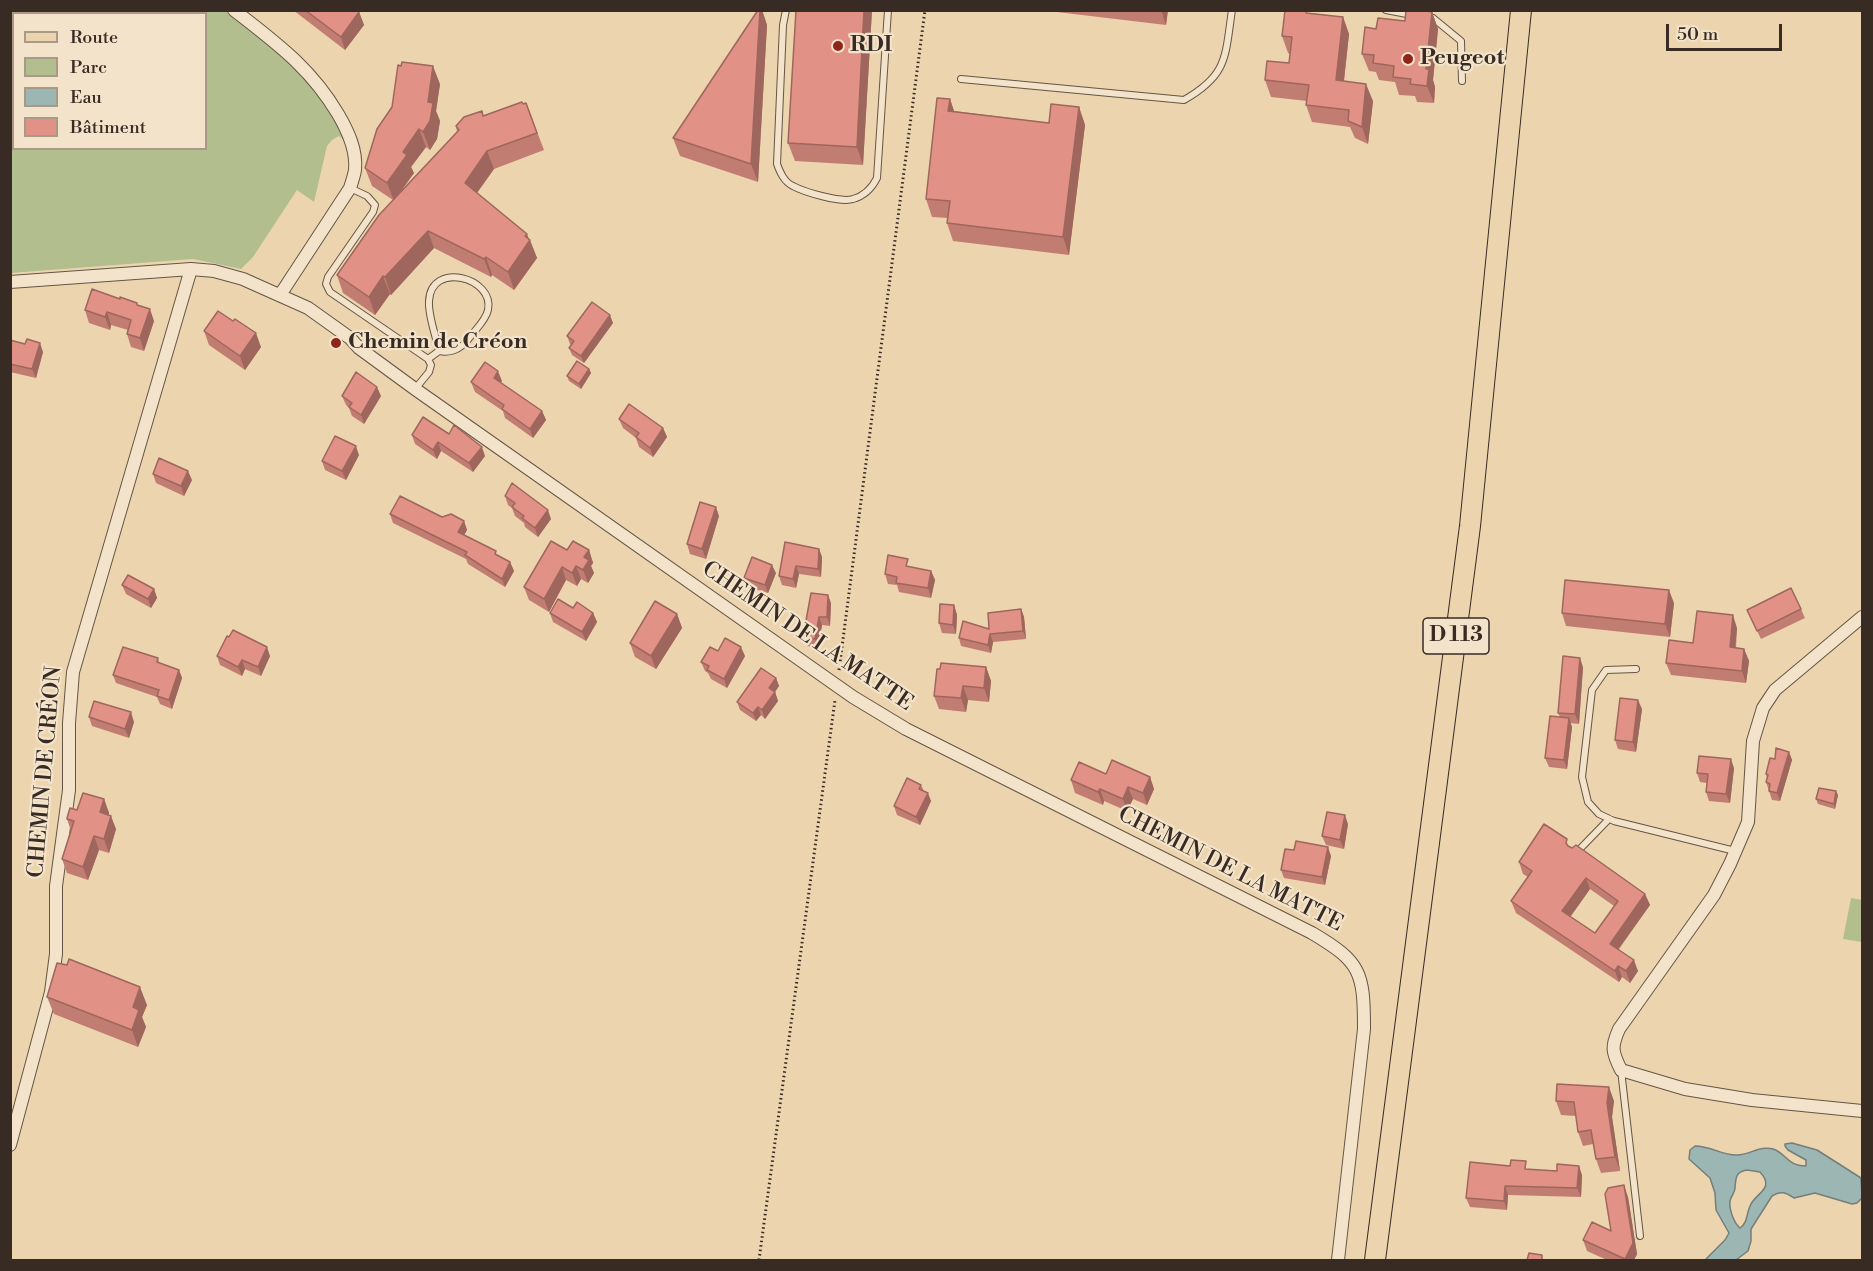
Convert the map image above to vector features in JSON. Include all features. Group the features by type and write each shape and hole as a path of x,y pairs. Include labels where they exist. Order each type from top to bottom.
{"main road":[{"name":"D 113","path":"1375,1260 1470,526 1521,10"}],"street":[{"path":"234,10 286,51 310,74 345,126 355,153 355,171 350,188 280,295"},
{"name":"CHEMIN DE LA MATTE","path":"10,282 191,268 214,271 243,279 308,308 415,389 837,685 906,729 1312,933 1337,948 1349,958 1358,973 1364,996 1364,1029 1338,1260"},
{"name":"CHEMIN DE CRÉON","path":"10,1145 51,992 56,954 56,886 69,790 69,723 73,672 191,268"},
{"path":"1863,617 1775,690 1763,708 1753,741 1748,822 1736,851 1714,895 1619,1029 1612,1043 1621,1070 1685,1089 1752,1100 1863,1111"}],"lane":[{"path":"786,10 783,25 777,164 782,176 792,186 824,196 851,200 873,186 877,178 888,10"},
{"path":"961,79 1184,100 1202,90 1213,80 1222,64 1232,10"},
{"path":"1386,10 1433,18 1461,41 1462,81"},
{"path":"350,188 367,196 375,205 328,277 327,285 330,292 429,359 431,365 429,372 415,389"},
{"path":"429,359 439,351 450,352 459,348 478,327 488,310 484,293 473,283 458,276 440,281 430,294 428,303 439,351"},
{"path":"1636,669 1606,670 1592,690 1582,777 1588,802 1599,814 1609,819 1736,851"},
{"path":"1575,855 1609,819"},
{"path":"1621,1070 1640,1236"}],"path":[{"path":"759,1260 925,10"}],"green space":[{"path":"11,11 226,11 292,61 316,86 350,146 339,136 327,146 314,202 297,190 253,257 241,269 193,259 11,273"},
{"path":"1851,898 1862,900 1862,942 1843,939"}],"water":[{"path":"1792,1143 1817,1150 1861,1178 1862,1198 1852,1204 1815,1193 1794,1198 1784,1193 1775,1194 1751,1229 1748,1251 1736,1260 1705,1260 1729,1233 1716,1210 1715,1193 1710,1178 1689,1159 1690,1150 1695,1146 1700,1146 1736,1155 1768,1148 1777,1151 1795,1164 1806,1166 1806,1160 1788,1150 1785,1144","holes":["1747,1170 1760,1172 1766,1183 1765,1187 1753,1202 1746,1221 1740,1228 1734,1220 1730,1205 1737,1176 1740,1172"]}],"building":[{"path":"305,10 357,10 359,12 341,37"},
{"path":"760,10 751,164 673,138"},
{"path":"796,10 864,10 857,147 788,143"},
{"path":"1285,10 1307,10 1306,13 1343,17 1336,80 1366,84 1362,127 1348,121 1349,110 1306,105 1309,85 1265,80 1267,61 1289,63 1292,37 1282,36"},
{"path":"1406,10 1432,12 1426,69 1429,69 1427,86 1410,84 1411,79 1393,77 1394,66 1373,63 1374,55 1362,54 1365,27 1376,29 1378,18 1405,21"},
{"path":"402,62 433,66 428,102 433,103 430,121 423,132 419,129 403,152 407,155 387,183 365,168 377,129 392,107 398,65 401,66"},
{"path":"937,98 950,99 948,111 1049,123 1051,104 1079,107 1063,237 947,223 950,201 926,199"},
{"path":"522,102 526,103 537,133 487,151 465,183 527,234 525,236 530,240 508,272 486,257 484,259 428,231 385,277 383,276 369,297 337,275 379,215 459,130 456,126 464,117 482,111 483,116"},
{"path":"92,289 150,309 140,338 127,334 131,320 107,312 105,317 85,310"},
{"path":"592,302 610,315 581,356 569,348 574,341 567,336"},
{"path":"218,311 256,333 240,356 204,331"},
{"path":"27,339 40,343 32,369 10,364 10,340 25,344"},
{"path":"577,361 589,369 579,384 567,376"},
{"path":"485,362 498,371 494,378 542,411 530,429 502,409 504,405 471,382"},
{"path":"356,372 377,387 361,415 349,407 352,403 342,396"},
{"path":"629,404 663,428 650,448 636,437 639,433 619,419"},
{"path":"423,417 449,434 454,425 482,447 469,463 438,442 433,450 412,435"},
{"path":"335,436 356,446 342,471 322,461"},
{"path":"159,458 188,471 181,486 153,474"},
{"path":"512,483 548,510 535,528 522,518 524,516 512,507 515,503 505,496"},
{"path":"400,496 442,517 451,514 464,521 458,532 496,551 495,554 510,562 502,579 465,555 467,552 390,514"},
{"path":"700,502 716,507 702,549 687,544"},
{"path":"551,541 567,550 573,541 589,550 584,557 589,560 583,570 576,566 572,573 562,567 544,599 524,587"},
{"path":"785,542 819,549 818,569 796,566 793,579 779,576"},
{"path":"888,555 908,559 906,566 931,571 928,588 896,583 897,577 885,574"},
{"path":"752,557 772,565 765,585 744,578"},
{"path":"128,575 154,589 148,599 122,585"},
{"path":"1565,580 1669,590 1665,624 1562,613"},
{"path":"1791,588 1801,609 1757,631 1747,610"},
{"path":"811,593 828,595 827,617 819,617 815,639 803,637"},
{"path":"558,599 573,608 577,602 593,613 582,632 550,613"},
{"path":"655,601 677,614 651,656 630,643"},
{"path":"940,604 954,605 953,625 939,623"},
{"path":"1021,609 1023,631 990,634 988,645 959,638 963,621 989,629 988,613"},
{"path":"1697,611 1733,615 1730,647 1744,649 1742,671 1666,663 1669,640 1693,643"},
{"path":"233,630 267,647 258,667 242,660 238,667 217,656 227,636 229,637"},
{"path":"725,638 741,647 724,679 707,670 709,666 701,662 710,647 718,651"},
{"path":"123,647 158,658 157,662 179,670 169,700 157,696 159,690 113,675"},
{"path":"1563,656 1580,658 1575,714 1558,713"},
{"path":"941,663 986,667 984,688 963,686 961,698 934,696 937,669 940,669"},
{"path":"761,668 776,678 769,688 775,692 762,710 758,707 753,713 737,702"},
{"path":"1620,698 1638,700 1633,742 1615,740"},
{"path":"94,701 131,712 125,729 89,717"},
{"path":"1550,716 1569,718 1564,760 1545,758"},
{"path":"1776,748 1789,752 1777,793 1769,791 1770,784 1766,782 1770,758 1775,759"},
{"path":"1699,756 1731,759 1726,794 1706,792 1708,774 1697,773"},
{"path":"1112,760 1150,777 1143,793 1128,787 1123,799 1100,789 1098,792 1071,780 1079,762 1106,774"},
{"path":"907,778 921,785 919,789 928,793 916,817 894,806"},
{"path":"1819,788 1836,791 1834,804 1816,799"},
{"path":"83,793 104,799 100,812 111,816 104,839 94,836 83,867 62,859 74,821 67,819 70,808 77,810"},
{"path":"1327,812 1345,815 1340,840 1322,836"},
{"path":"1544,824 1567,839 1568,846 1572,848 1576,845 1645,894 1610,944 1634,960 1626,971 1618,966 1615,971 1511,901 1532,871 1519,862","holes":["1586,878 1618,901 1595,933 1562,911"]},
{"path":"1296,841 1328,847 1322,877 1281,870 1285,849 1294,850"},
{"path":"69,959 140,987 133,1007 139,1010 132,1030 47,997 57,963 67,965"},
{"path":"1557,1084 1609,1087 1607,1103 1615,1157 1596,1159 1591,1130 1578,1132 1574,1102 1556,1101"},
{"path":"1511,1160 1526,1161 1525,1169 1557,1171 1557,1164 1579,1166 1577,1188 1505,1186 1504,1201 1466,1198 1470,1162 1510,1166"},
{"path":"1624,1185 1633,1243 1625,1259 1583,1240 1592,1222 1611,1231 1605,1194 1608,1188"},
{"path":"1529,1253 1542,1255 1542,1260 1527,1260"}],"place":[{"name":"RDI","path":"838,46"},
{"name":"Peugeot","path":"1408,59"},
{"name":"Chemin de Créon","path":"336,343"}]}
